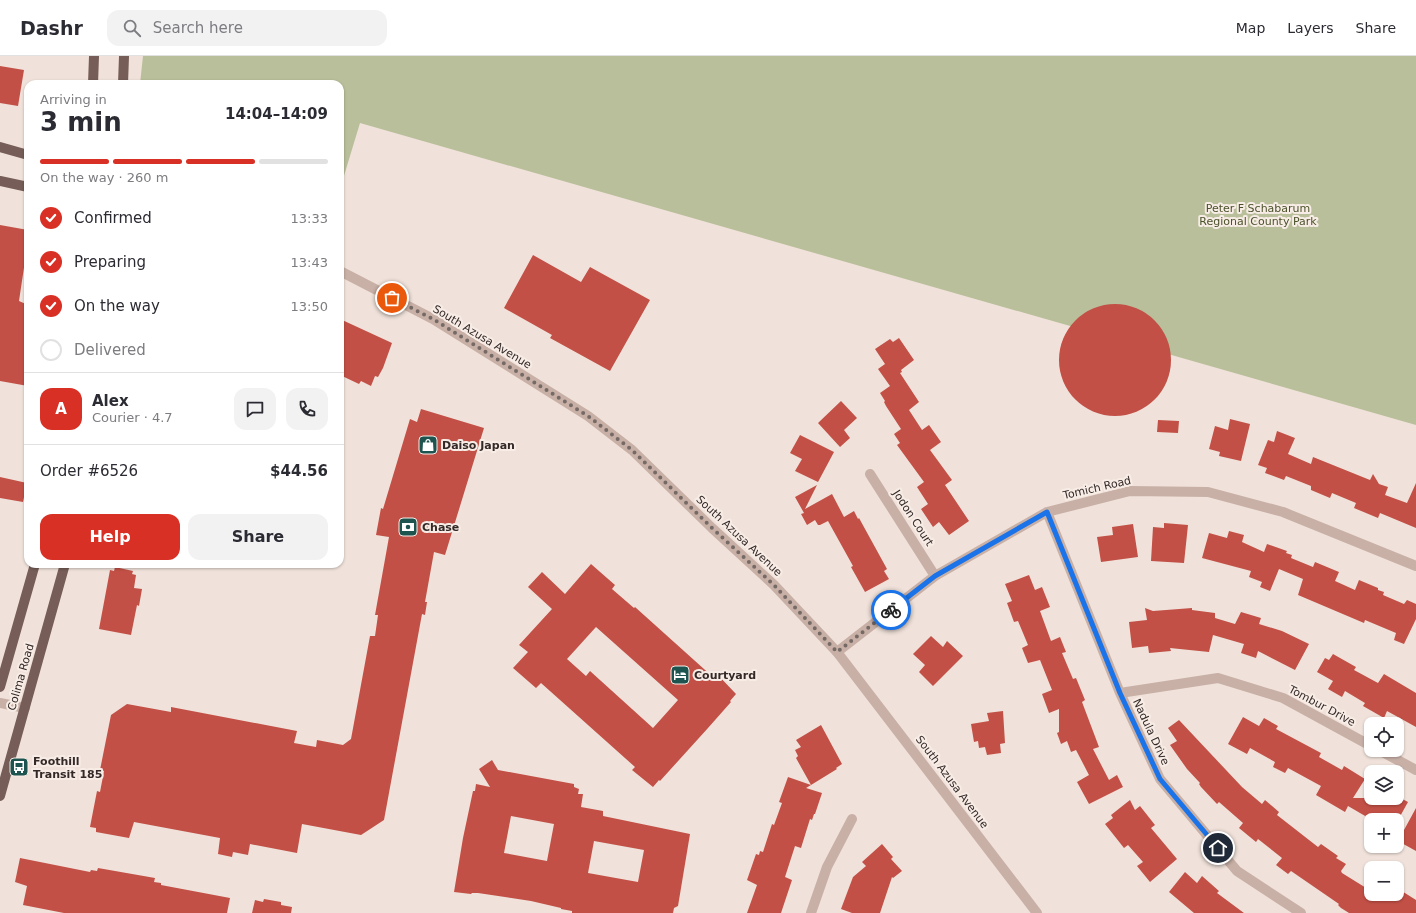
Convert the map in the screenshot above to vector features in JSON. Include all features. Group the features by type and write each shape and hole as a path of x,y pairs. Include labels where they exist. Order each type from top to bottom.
{"main road":[{"path":"93,80 94,56"},
{"path":"123,80 124,56"},
{"path":"0,147 24,154"},
{"path":"16,152 24,151"},
{"path":"0,181 24,186"},
{"name":"Colima Road","path":"0,687 34,568"},
{"name":"Colima Road","path":"0,796 64,568"}],"street":[{"name":"South Azusa Avenue","path":"344,273 433,319 588,416 632,450 712,528 774,585 837,652 1037,913"},
{"name":"Jodon Court","path":"870,474 935,576"},
{"name":"Tomich Road","path":"837,652 935,576 1047,512 1130,491 1208,492 1283,512 1416,566"},
{"name":"Nadula Drive","path":"1047,512 1120,693 1160,779 1237,871 1301,913"},
{"name":"Tombur Drive","path":"1120,693 1218,678 1284,698 1364,742"},
{"path":"0,703 25,708"},
{"path":"1392,757 1416,770"},
{"path":"811,913 827,867 852,819"}],"green space":[{"name":"Peter F Schabarum Regional County Park","path":"143,56 1416,56 1416,425 360,123 344,176 344,80 140,80"}],"building":[{"path":"0,66 24,70 18,106 0,103"},
{"path":"0,225 24,229 24,267 19,301 24,303 24,385 0,381"},
{"path":"533,255 581,282 590,267 650,300 610,371 550,338 552,335 504,308"},
{"path":"1115,304 1136,308 1155,320 1167,339 1171,360 1167,381 1155,400 1136,412 1115,416 1094,412 1075,400 1063,381 1059,360 1063,339 1075,320 1094,308"},
{"path":"344,321 392,343 383,368 378,377 375,376 371,386 361,381 359,384 344,377"},
{"path":"899,338 914,360 901,370 902,372 900,373 919,402 909,410 922,430 929,425 941,442 930,450 952,480 945,485 969,521 949,535 939,522 933,527 921,509 928,504 917,487 924,482 897,445 900,443 894,434 901,429 886,406 880,393 890,386 878,369 885,364 875,349 890,339 893,342"},
{"path":"841,401 857,418 844,430 850,438 840,447 818,423"},
{"path":"421,409 484,428 445,555 434,552 425,602 427,602 425,615 422,614 384,820 361,835 302,824 297,853 250,844 248,855 233,852 232,857 218,854 220,838 134,822 129,838 96,832 96,828 90,827 97,791 100,792 104,771 100,770 111,715 127,704 171,712 171,707 297,731 294,743 316,747 317,740 343,745 351,739 370,636 375,636 378,615 375,615 389,537 376,535 381,508 383,509 410,419 417,422"},
{"path":"1230,419 1250,424 1241,461 1219,456 1220,452 1209,449 1215,426 1228,430"},
{"path":"1158,420 1179,421 1178,433 1157,432"},
{"path":"1277,431 1295,438 1288,454 1311,464 1313,457 1370,480 1373,474 1379,484 1388,487 1385,495 1407,503 1416,483 1416,528 1380,513 1378,518 1354,508 1356,503 1332,493 1330,498 1311,490 1311,486 1286,476 1284,480 1265,473 1267,468 1258,465 1268,440 1274,442"},
{"path":"800,435 834,452 818,482 795,471 802,459 790,453"},
{"path":"0,477 24,482 23,502 0,498"},
{"path":"817,485 805,509 832,494 844,517 854,511 887,569 884,571 889,579 865,592 851,567 853,566 828,521 818,525 815,520 807,525 801,514 804,513 795,497"},
{"path":"1164,523 1188,525 1184,563 1151,561 1153,527 1164,528"},
{"path":"1133,524 1138,557 1101,562 1097,537 1113,535 1112,527"},
{"path":"1229,531 1244,535 1242,542 1264,552 1267,544 1287,551 1286,553 1292,555 1291,558 1313,567 1315,562 1339,572 1335,581 1355,590 1359,580 1378,588 1378,590 1384,592 1383,595 1404,604 1407,600 1416,604 1416,619 1404,644 1394,640 1396,633 1365,620 1364,623 1298,595 1303,579 1279,569 1270,591 1260,587 1262,582 1249,577 1251,571 1202,558 1209,533 1227,538"},
{"name":"Courtyard","path":"591,564 615,585 612,589 634,608 635,607 714,678 717,674 736,694 730,701 731,702 708,728 653,787 632,770 635,767 541,683 536,688 513,668 528,652 519,645 552,609 528,587 542,572 565,594","holes":["596,627 678,700 653,728 590,671 586,676 567,659"]},
{"path":"115,568 120,568 133,571 132,574 136,575 134,588 142,589 131,635 99,629 110,570 114,571"},
{"path":"1029,575 1035,590 1042,587 1050,607 1040,611 1051,641 1060,637 1066,652 1062,653 1073,679 1076,678 1085,700 1082,702 1099,747 1093,749 1109,780 1117,775 1123,787 1089,804 1077,782 1089,775 1076,750 1071,752 1067,741 1061,744 1057,733 1059,732 1059,709 1049,713 1042,694 1052,690 1040,660 1028,663 1022,648 1028,645 1018,621 1014,622 1007,603 1012,601 1005,584"},
{"path":"1145,608 1153,611 1192,608 1192,610 1215,613 1215,618 1235,624 1241,612 1261,618 1259,624 1282,631 1309,644 1295,670 1258,651 1256,658 1241,653 1244,644 1213,635 1209,652 1170,648 1171,651 1149,653 1148,646 1132,648 1129,622 1147,620"},
{"path":"931,636 943,647 947,641 963,656 933,686 919,672 925,665 913,654"},
{"path":"1333,654 1356,667 1354,670 1378,683 1384,674 1416,693 1416,727 1404,720 1404,717 1398,717 1387,711 1384,717 1382,717 1363,706 1365,703 1345,691 1342,697 1328,689 1333,681 1317,672 1325,658 1329,660"},
{"path":"1003,711 1005,743 1000,744 1001,753 987,755 985,747 979,748 978,741 974,742 971,724 989,721 987,713"},
{"path":"1243,717 1259,726 1264,718 1278,726 1276,729 1321,753 1319,757 1342,770 1344,766 1364,778 1353,798 1364,798 1364,805 1404,805 1404,800 1408,802 1402,813 1364,813 1364,815 1348,806 1345,812 1316,795 1321,786 1288,768 1285,773 1273,767 1275,762 1250,748 1247,754 1228,744"},
{"path":"1179,720 1242,787 1262,804 1265,800 1279,812 1277,815 1318,847 1321,844 1338,856 1336,858 1346,864 1341,871 1342,873 1364,887 1364,901 1404,901 1404,892 1416,900 1416,913 1349,913 1341,908 1338,905 1339,904 1291,871 1288,874 1276,865 1282,858 1258,839 1256,842 1239,828 1243,823 1219,802 1217,804 1201,787 1199,784 1200,783 1187,769 1170,745 1177,741 1168,728"},
{"path":"821,725 842,764 836,768 837,769 811,785 796,758 798,756 795,750 801,747 796,740"},
{"path":"492,760 498,770 574,784 574,787 579,789 578,794 583,794 581,807 603,811 603,816 690,834 678,906 674,908 673,913 572,913 572,911 531,901 478,893 471,894 454,892 473,791 475,791 476,784 490,787 479,769","holes":["511,816 554,824 547,861 504,853","594,841 644,850 638,882 588,873"]},
{"path":"788,777 811,785 806,788 822,793 815,814 812,820 810,819 801,848 795,846 785,877 792,880 781,913 747,913 757,885 747,880 756,854 759,855 760,851 763,852 772,824 774,825 782,803 779,802"},
{"path":"1130,800 1135,810 1140,806 1155,825 1151,828 1177,859 1150,882 1137,866 1143,862 1128,845 1124,848 1105,824 1113,818 1111,815"},
{"path":"1416,808 1416,851 1404,844 1404,830"},
{"path":"882,844 893,857 891,859 902,871 893,878 892,877 880,913 852,913 841,909 853,877 866,866 862,862"},
{"path":"20,858 90,872 91,870 97,871 98,868 155,878 154,882 161,883 161,885 230,898 227,913 64,913 23,905 27,886 15,882"},
{"path":"1185,872 1197,883 1202,876 1219,891 1217,893 1244,913 1194,913 1169,892"},
{"path":"264,899 281,902 281,905 292,907 291,913 252,913 255,900 263,902"}],"way so far":[{"path":"392,298 433,319 588,416 632,450 712,528 774,585 837,652 891,610"}],"place":[{"name":"Daiso Japan","path":"428,445"},
{"name":"Chase","path":"408,527"},
{"name":"Courtyard","path":"680,675"},
{"name":"Foothill Transit 185","path":"19,767"}],"route":[{"path":"891,610 935,576 1047,512 1120,693 1160,779 1218,848"}]}
